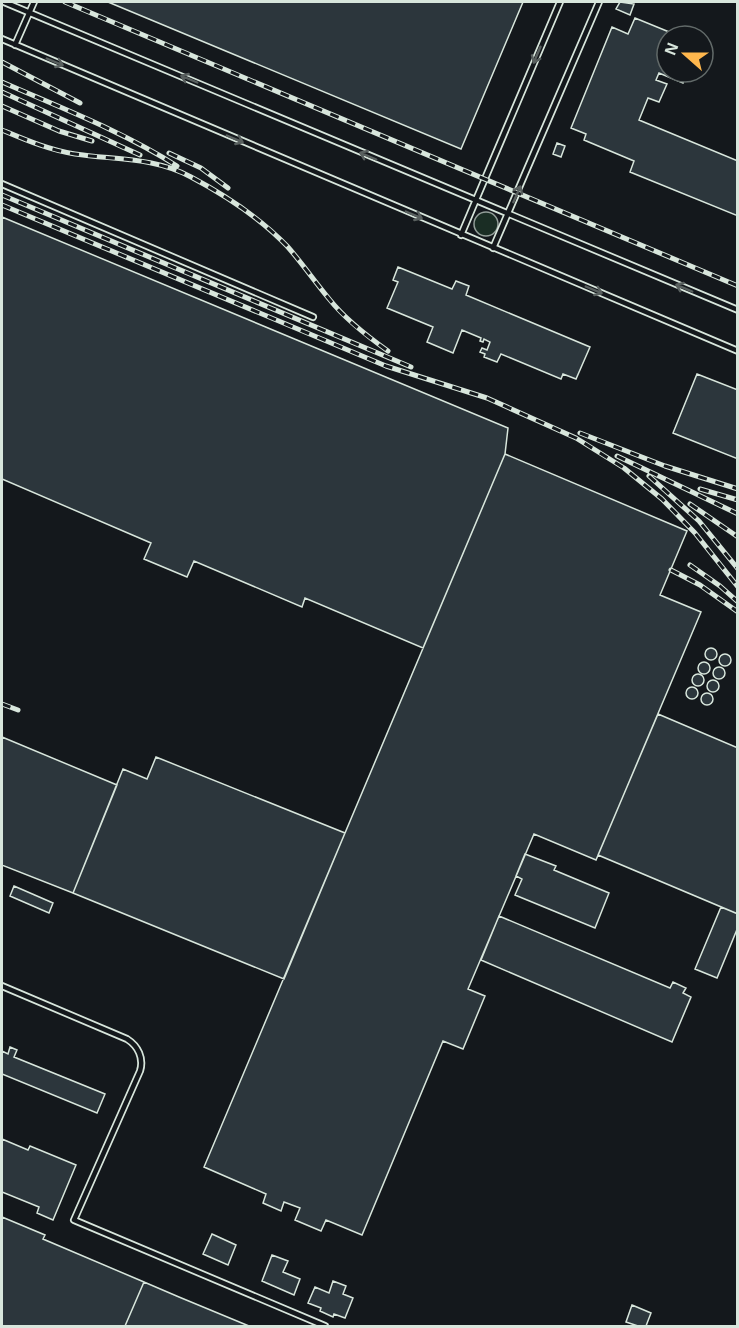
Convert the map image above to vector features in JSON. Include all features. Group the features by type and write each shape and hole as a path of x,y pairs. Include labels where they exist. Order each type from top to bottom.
{"lane":[{"path":"4,2 738,310"},
{"path":"15,45 34,2"},
{"path":"461,235 560,2"},
{"path":"493,248 599,2"},
{"path":"2,39 738,351"},
{"path":"2,184 313,317"},
{"path":"2,986 127,1039 133,1043 140,1054 142,1066 74,1220 325,1326"}],"green space":[{"path":"486,212 494,216 498,224 494,232 486,236 478,232 474,224 478,216"}],"building":[{"path":"108,2 523,2 461,149"},
{"path":"620,2 634,4 630,15 616,9"},
{"path":"635,18 655,26 655,84 667,84 659,102 648,98 639,120 738,161 738,216 630,172 634,161 584,140 586,134 571,128 612,27 628,34"},
{"path":"557,143 565,146 561,157 553,154"},
{"path":"2,217 508,428 505,454 423,648 305,598 302,607 194,561 187,577 144,559 151,543 2,479"},
{"path":"398,267 452,289 456,281 469,286 466,295 590,347 576,379 563,374 561,379 501,354 497,362 484,357 485,354 480,352 482,348 487,350 490,342 484,339 483,342 480,341 481,338 462,330 453,353 427,342 433,327 387,308 398,282 393,280"},
{"path":"697,374 738,390 738,459 673,433"},
{"path":"505,454 687,531 660,595 701,612 596,860 534,834 468,989 485,996 463,1049 443,1041 362,1235 326,1220 321,1231 295,1220 300,1208 284,1202 281,1211 263,1203 266,1194 204,1167"},
{"path":"713,648 717,654 713,660 709,660 705,652"},
{"path":"727,654 731,660 727,666 723,666 719,658"},
{"path":"706,662 710,668 706,674 702,674 698,666"},
{"path":"721,667 725,673 721,679 717,679 713,671"},
{"path":"700,674 704,680 700,686 696,686 692,678"},
{"path":"715,680 719,686 715,692 711,692 707,684"},
{"path":"694,687 698,693 694,699 690,699 686,691"},
{"path":"709,693 713,699 709,705 705,705 701,697"},
{"path":"658,714 738,748 738,914 598,855"},
{"path":"2,737 117,785 73,893 2,865"},
{"path":"156,757 345,833 284,979 73,893 123,769 147,779"},
{"path":"525,854 556,866 554,870 609,893 595,928 515,895 522,879 516,876"},
{"path":"14,886 53,903 49,913 10,896"},
{"path":"721,907 738,914 738,927 717,978 695,969"},
{"path":"499,916 670,988 673,982 686,988 683,993 691,997 672,1042 481,960"},
{"path":"10,1047 17,1050 14,1057 105,1094 97,1113 2,1074 2,1051 8,1054"},
{"path":"2,1139 28,1150 30,1146 76,1165 53,1220 37,1213 39,1207 2,1192"},
{"path":"2,1217 45,1235 43,1239 144,1282 125,1326 2,1326"},
{"path":"212,1234 236,1245 228,1265 203,1254"},
{"path":"272,1255 288,1261 283,1272 300,1279 294,1295 262,1281"},
{"path":"333,1281 346,1286 343,1294 353,1298 345,1318 334,1314 333,1317 320,1311 321,1308 308,1303 315,1287 329,1293"},
{"path":"144,1282 179,1297 249,1326 125,1326"},
{"path":"632,1305 651,1313 646,1326 626,1322"}],"railway":[{"path":"65,2 738,286"},
{"path":"2,62 80,103"},
{"path":"2,82 113,131 177,166"},
{"path":"2,92 140,155"},
{"path":"2,106 59,131 92,141"},
{"path":"2,130 65,152 134,160 163,166 204,184 242,208 277,236 293,252 343,314 388,351"},
{"path":"169,153 201,168 228,188"},
{"path":"2,195 411,367"},
{"path":"2,205 386,366 487,398 576,438 624,468 662,499 695,533 738,587"},
{"path":"580,433 665,466 738,489"},
{"path":"617,456 738,514"},
{"path":"649,476 699,521 738,569"},
{"path":"700,489 738,500"},
{"path":"690,504 738,537"},
{"path":"690,565 738,602"},
{"path":"671,570 700,585 738,612"},
{"path":"2,704 18,710"}]}
